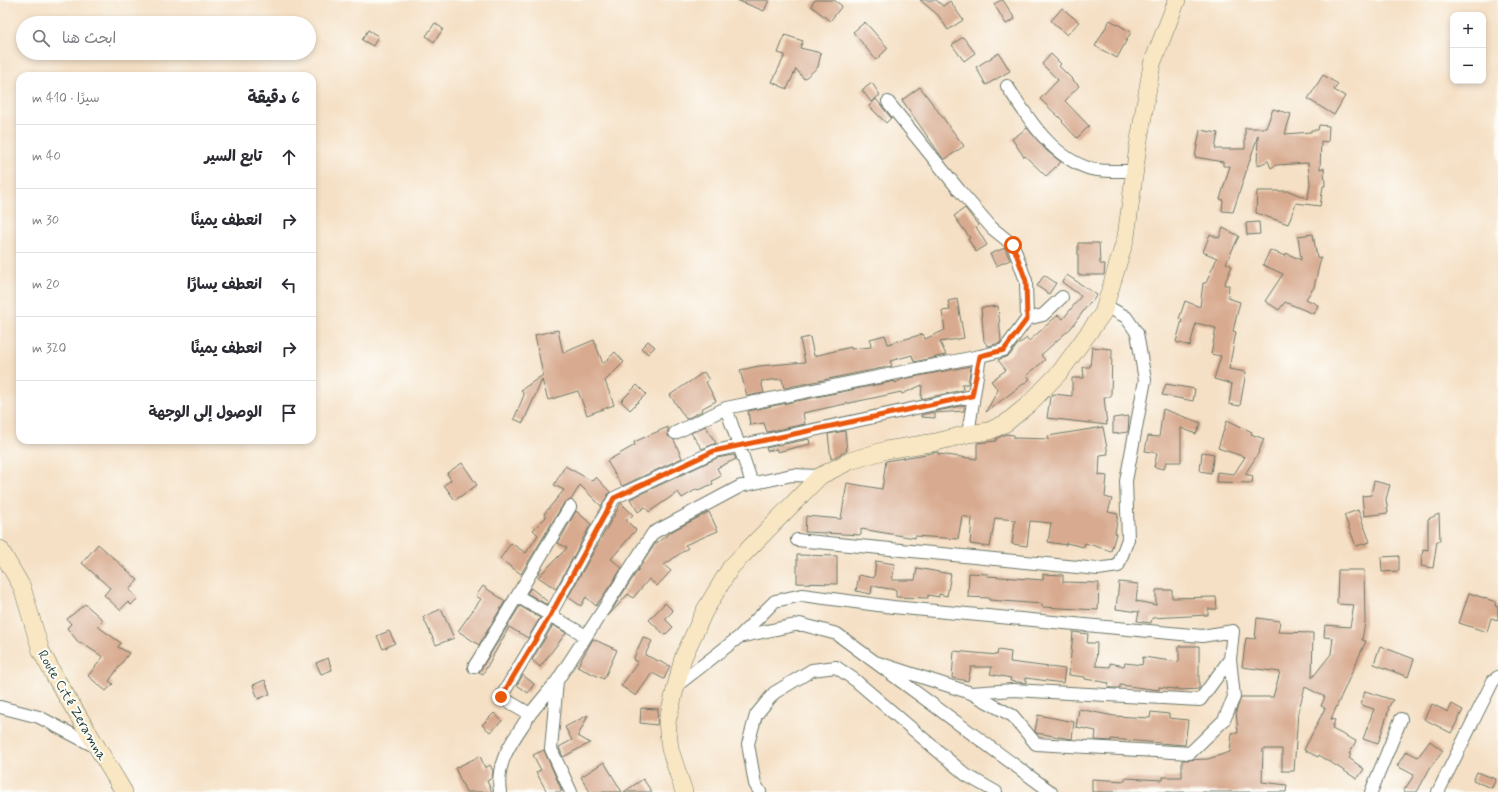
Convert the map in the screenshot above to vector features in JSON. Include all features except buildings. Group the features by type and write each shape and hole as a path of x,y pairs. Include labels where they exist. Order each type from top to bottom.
{"street":[{"path":"684,792 670,749 667,722 686,651 705,610 731,567 820,476 850,461 886,450 936,442 968,434 989,431 1006,423 1029,404 1060,372 1103,313 1126,237 1152,64 1177,0"},
{"path":"1007,86 1040,134 1063,155 1092,169 1135,172"},
{"path":"675,433 726,408 1004,350 1027,319 1026,281 1013,245 992,228 978,212 888,102"},
{"path":"1027,319 1043,315 1062,297"},
{"path":"798,540 1098,569 1118,566 1128,539 1126,481 1145,380 1137,333 1126,317 1106,306"},
{"path":"968,434 972,396 980,356"},
{"path":"530,714 501,697 550,616 614,498 714,451 972,396"},
{"path":"726,408 752,483"},
{"path":"500,792 498,782 502,758 530,714 557,681 652,533 741,486 792,474 820,476"},
{"path":"474,667 570,507"},
{"name":"Route Cité Zeramna","path":"0,549 22,587 41,651 96,747 124,792"},
{"path":"676,686 738,637 775,601 802,595 893,607 1202,636 1233,631 1230,659 1234,697 1224,720 1190,753 1036,744 1013,716 971,693 875,662"},
{"path":"517,596 586,636"},
{"path":"738,637 800,624 837,634 1051,792"},
{"path":"971,693 1014,690 1200,700 1230,659"},
{"path":"760,792 756,784 748,744 756,715 774,693 812,670 836,666 855,680 966,775 996,792"},
{"path":"1438,792 1493,681 1498,677"},
{"path":"557,681 551,749 571,792"},
{"path":"0,707 39,717 96,747"},
{"path":"1371,792 1401,719"}],"route":[{"path":"501,697 550,616 614,498 714,451 972,396 980,356 1004,350 1027,319 1026,281 1013,245"}]}
